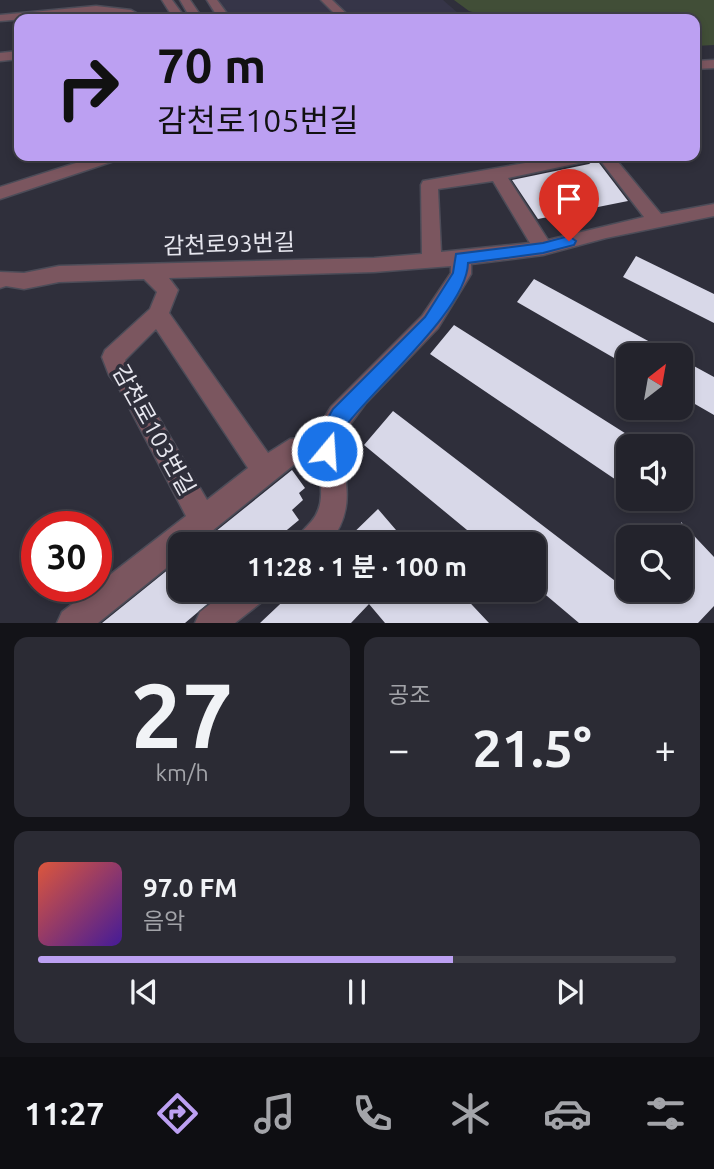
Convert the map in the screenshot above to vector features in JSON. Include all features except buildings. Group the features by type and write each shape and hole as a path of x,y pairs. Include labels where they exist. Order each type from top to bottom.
{"street":[{"path":"326,0 341,14"},
{"path":"62,14 94,8 135,14"},
{"path":"0,193 99,161"},
{"path":"432,261 427,188 433,184 498,175 564,161"},
{"path":"609,161 657,220"},
{"path":"498,175 543,248"},
{"name":"감천로93번길","path":"2,273 24,281 59,274 432,261 543,248 657,220 714,210"},
{"path":"324,532 338,494 324,440 340,415 430,322 461,274 461,258"},
{"path":"149,272 168,290 158,314 265,471"},
{"name":"감천로103번길","path":"158,314 113,357 204,520"},
{"name":"감천로103번길","path":"73,623 295,450 306,448 327,451"},
{"path":"211,623 237,602"}],"shaded area":[{"path":"205,0 443,0 458,13 456,14 213,14"}],"green space":[{"path":"454,0 714,0 714,45 700,46 700,14 479,14 469,11"}],"route":[{"path":"327,451 324,440 340,415 430,322 461,274 461,258 543,248 569,241"}]}
